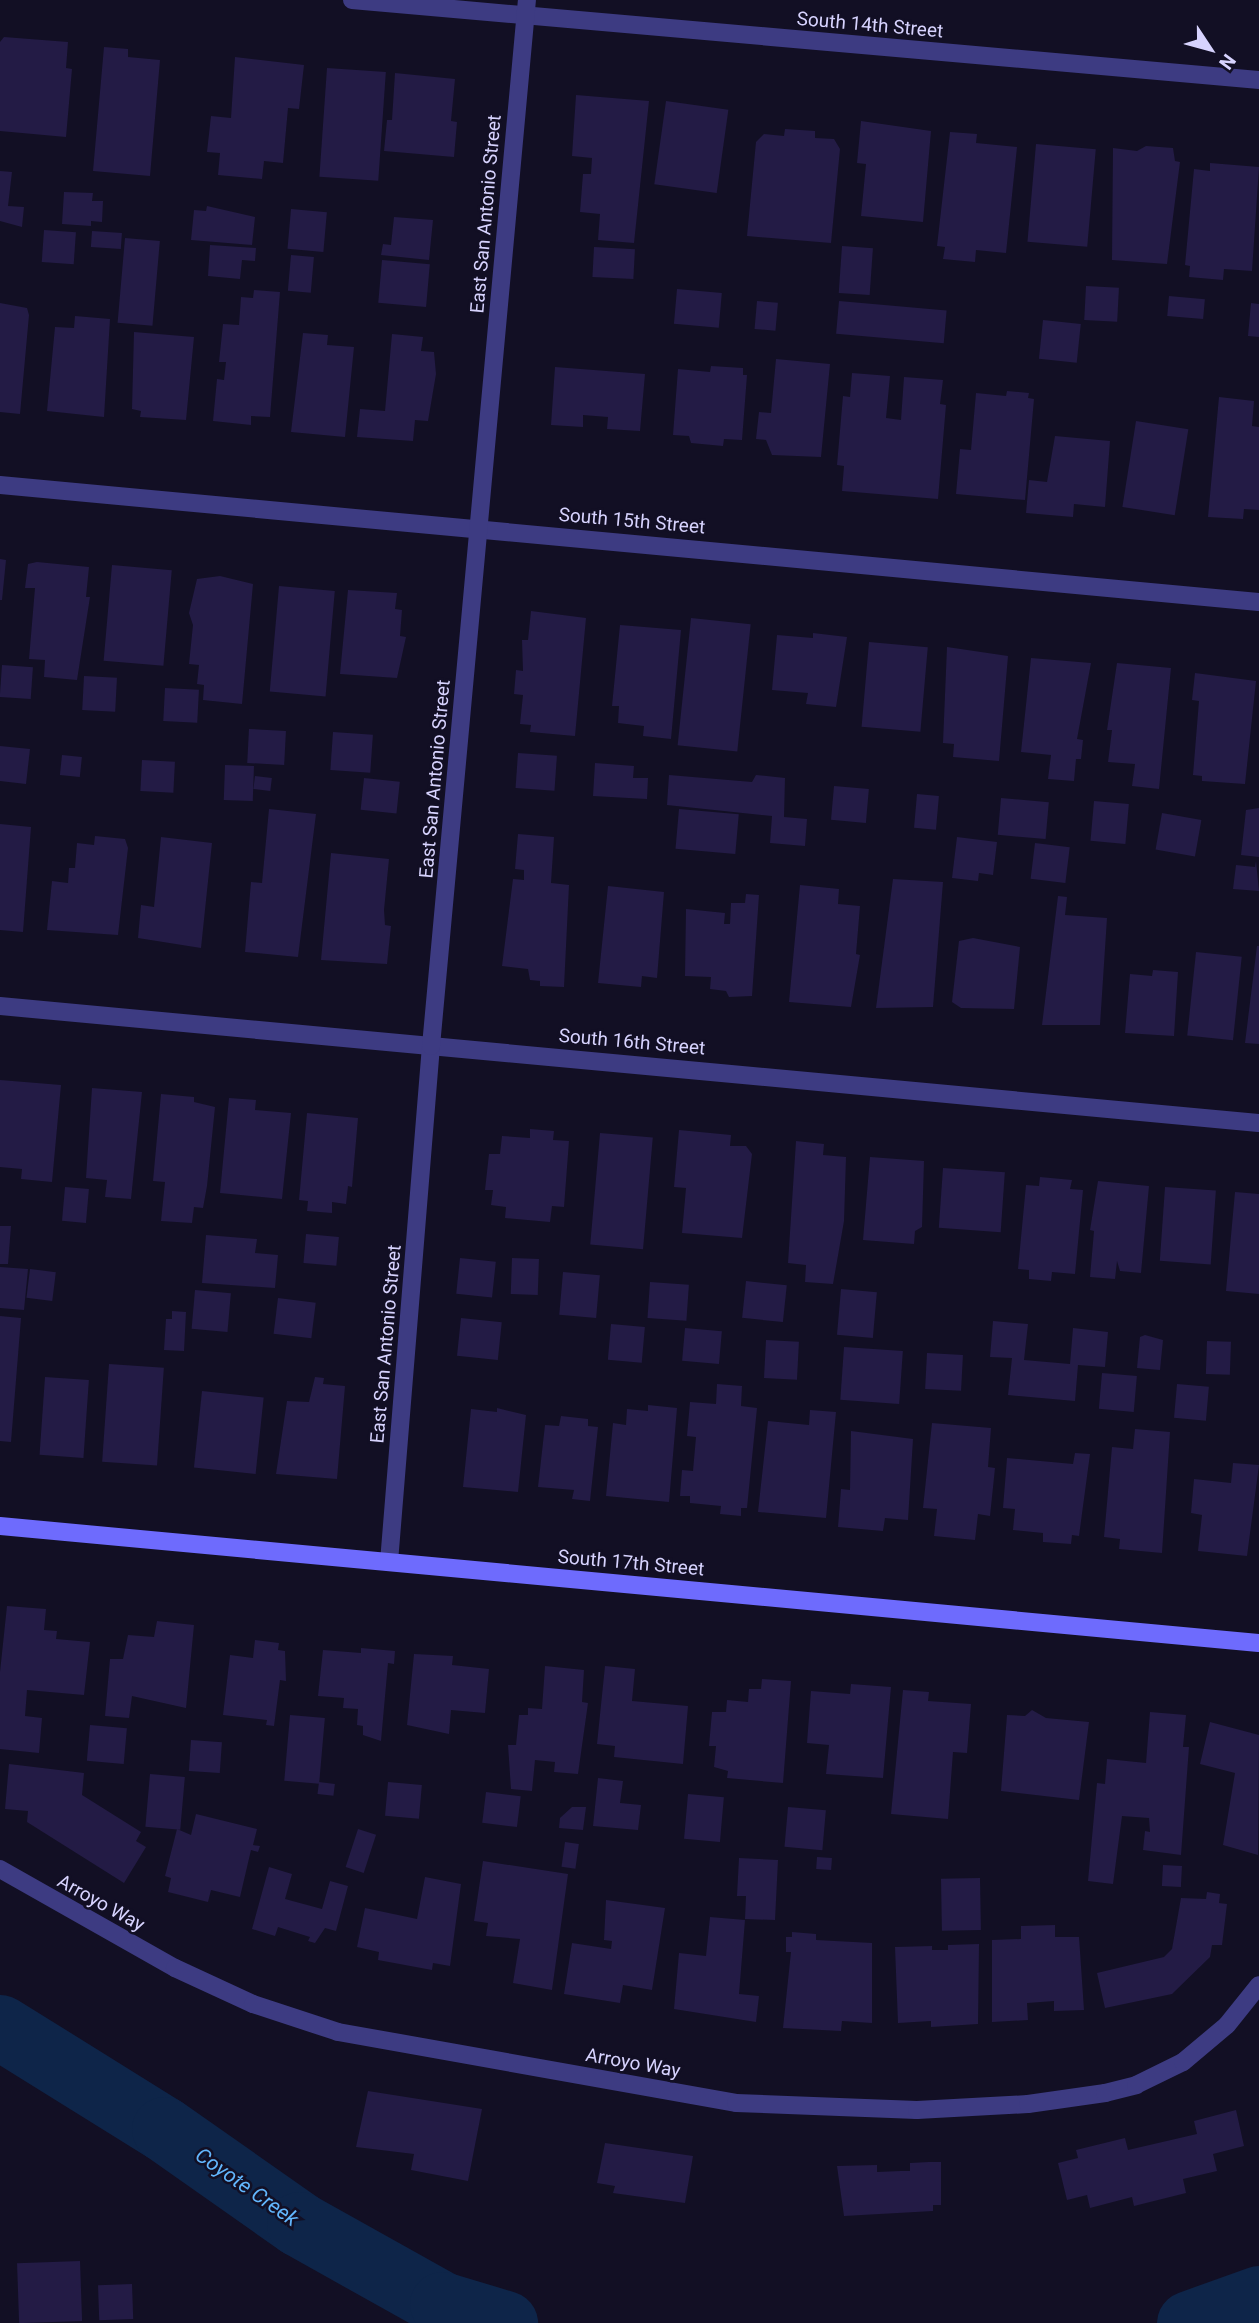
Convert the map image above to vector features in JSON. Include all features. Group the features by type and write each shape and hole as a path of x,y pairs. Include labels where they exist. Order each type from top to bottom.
{"street":[{"name":"South 14th Street","path":"352,0 526,8 1259,80"},
{"name":"East San Antonio Street","path":"389,1562 431,1045 526,8"},
{"name":"South 15th Street","path":"0,485 1259,602"},
{"name":"South 16th Street","path":"0,1006 1259,1123"},
{"name":"South 17th Street","path":"0,1525 1259,1643"},
{"name":"Arroyo Way","path":"0,1869 175,1968 253,2004 338,2032 736,2103 917,2110 1028,2104 1105,2093 1136,2085 1183,2062 1227,2025 1259,1985"}],"building":[{"path":"4,37 68,42 66,68 72,69 66,137 0,131 0,42"},
{"path":"104,47 128,49 128,57 160,60 150,176 93,171"},
{"path":"235,57 304,65 299,109 288,108 283,163 264,161 262,179 218,175 220,153 207,152 211,116 231,118"},
{"path":"327,68 386,72 378,181 319,177"},
{"path":"395,73 455,79 451,121 457,122 454,157 384,151 387,120 392,120"},
{"path":"576,95 649,101 634,243 598,240 600,214 580,212 583,174 591,174 592,158 572,156"},
{"path":"666,101 728,110 717,193 654,184"},
{"path":"861,121 931,131 923,222 861,216 866,164 857,163"},
{"path":"785,129 815,131 815,138 834,139 840,149 831,243 747,236 756,142 764,134 784,136"},
{"path":"950,132 977,134 976,143 1017,147 1006,253 976,250 975,262 943,259 945,247 937,246"},
{"path":"1036,144 1096,149 1087,247 1027,242"},
{"path":"1146,146 1173,148 1175,161 1180,162 1167,264 1112,260 1113,148 1137,151"},
{"path":"1210,163 1259,167 1252,271 1224,269 1223,280 1189,277 1190,266 1185,265 1194,169 1210,171"},
{"path":"0,171 12,172 8,206 24,207 22,227 0,221"},
{"path":"64,192 93,193 92,201 103,201 102,222 91,221 91,226 62,224"},
{"path":"207,206 255,217 252,245 191,240 194,210 206,211"},
{"path":"291,209 327,212 323,252 288,249"},
{"path":"394,217 433,220 429,260 381,255 383,244 391,245"},
{"path":"44,230 76,232 74,264 42,262"},
{"path":"92,231 122,233 121,249 91,247"},
{"path":"125,238 160,241 152,326 118,323"},
{"path":"210,245 256,248 255,261 242,260 240,279 208,276"},
{"path":"842,246 873,248 870,295 839,293"},
{"path":"594,247 635,249 633,279 592,277"},
{"path":"291,255 314,257 311,293 288,291"},
{"path":"382,260 430,264 426,307 378,303"},
{"path":"1086,286 1119,288 1117,322 1084,320"},
{"path":"677,289 722,293 719,328 674,324"},
{"path":"254,290 280,292 270,417 251,416 251,425 213,421 217,379 224,380 226,362 219,362 223,324 239,325 241,297 253,298"},
{"path":"1169,296 1205,299 1203,319 1167,316"},
{"path":"757,301 778,303 775,331 755,329"},
{"path":"839,301 947,310 944,343 836,334"},
{"path":"0,303 27,308 29,315 20,414 0,412"},
{"path":"1251,303 1259,304 1259,337 1248,336"},
{"path":"75,316 110,319 104,417 47,411 55,327 74,328"},
{"path":"1043,320 1081,324 1077,363 1039,359"},
{"path":"134,332 194,337 186,420 140,417 141,411 132,409"},
{"path":"303,333 328,335 327,345 354,347 345,437 291,432"},
{"path":"392,334 423,337 421,351 434,352 436,374 428,421 415,420 413,441 357,437 360,409 385,411"},
{"path":"776,359 830,364 821,457 772,455 766,440 756,439 759,412 771,413"},
{"path":"711,366 743,368 743,375 747,375 742,440 724,439 723,446 691,443 689,436 673,435 678,369 710,372"},
{"path":"555,367 645,374 640,431 607,429 608,417 583,415 583,427 551,425"},
{"path":"852,373 890,376 886,418 901,420 904,377 943,380 940,404 946,405 938,499 842,491 844,466 837,465 843,396 850,397"},
{"path":"1007,391 1029,393 1028,398 1034,399 1025,500 956,494 960,449 971,450 976,393 1006,396"},
{"path":"1219,397 1254,401 1252,426 1259,427 1259,510 1244,509 1243,519 1208,517"},
{"path":"1136,421 1188,429 1175,515 1122,507"},
{"path":"1055,436 1110,441 1105,507 1074,504 1073,517 1026,513 1029,480 1047,482"},
{"path":"0,559 6,560 2,600 0,600"},
{"path":"37,562 89,567 86,597 90,597 77,680 44,677 45,660 29,659 35,588 25,588 28,564"},
{"path":"112,565 172,570 163,666 104,661"},
{"path":"220,576 253,584 242,704 203,700 204,685 197,684 199,665 189,664 193,625 189,613 197,579"},
{"path":"279,586 335,591 326,696 270,692"},
{"path":"348,590 397,593 395,609 402,610 400,636 406,637 397,678 340,674"},
{"path":"531,611 586,618 575,736 530,732 531,725 520,724 523,695 514,694 516,670 523,671 522,640 528,640"},
{"path":"691,618 751,624 737,752 678,745"},
{"path":"620,625 681,630 671,739 643,736 644,726 618,723 619,706 612,706"},
{"path":"813,633 847,637 836,707 806,704 808,693 772,690 777,635 813,638"},
{"path":"869,642 928,647 920,732 862,727"},
{"path":"947,647 1008,656 999,761 953,757 954,744 943,743"},
{"path":"1031,658 1091,663 1077,739 1083,740 1081,759 1076,759 1074,781 1048,779 1051,755 1021,752"},
{"path":"1117,663 1171,668 1159,789 1132,786 1135,764 1108,762 1112,730 1107,730"},
{"path":"2,665 33,667 31,699 0,697"},
{"path":"1195,673 1256,681 1245,784 1202,781 1202,776 1193,775 1199,701 1192,700"},
{"path":"84,676 117,678 115,712 82,710"},
{"path":"165,688 199,690 197,723 163,721"},
{"path":"249,729 286,731 284,765 247,763"},
{"path":"333,732 373,735 370,773 330,770"},
{"path":"0,746 30,749 26,784 0,781"},
{"path":"518,753 557,756 554,791 516,788"},
{"path":"62,755 82,757 80,777 60,775"},
{"path":"142,760 175,762 173,793 140,791"},
{"path":"595,763 634,766 633,778 648,778 647,799 593,796"},
{"path":"225,765 254,766 253,801 224,800"},
{"path":"669,775 752,782 756,775 785,778 784,817 807,819 805,846 770,843 772,816 667,805"},
{"path":"255,776 272,778 270,791 253,789"},
{"path":"364,778 400,782 396,814 361,810"},
{"path":"834,786 869,789 866,823 831,820"},
{"path":"917,794 939,796 936,830 914,828"},
{"path":"1001,798 1049,802 1046,839 998,835"},
{"path":"1094,801 1129,804 1125,844 1091,841"},
{"path":"1259,808 1259,857 1241,855 1246,810"},
{"path":"269,809 316,814 298,957 245,952 251,882 262,883"},
{"path":"679,809 739,814 735,854 676,849"},
{"path":"1162,813 1201,820 1195,856 1156,849"},
{"path":"0,824 31,827 23,932 0,930"},
{"path":"518,834 554,837 551,883 569,885 564,987 540,986 540,981 530,980 528,969 502,966 513,879 524,880 524,870 515,869"},
{"path":"95,836 125,839 128,848 118,935 47,930 52,881 68,883 69,868 75,868 77,843 94,845"},
{"path":"161,837 212,843 201,948 138,938 141,905 154,907"},
{"path":"957,837 997,842 993,875 979,873 978,881 952,878"},
{"path":"1035,843 1070,847 1065,883 1031,879"},
{"path":"331,853 389,859 384,910 385,925 391,926 387,964 321,960"},
{"path":"1256,861 1259,891 1233,889 1236,865 1255,867"},
{"path":"893,879 943,882 933,1007 876,1008"},
{"path":"800,885 839,889 838,904 860,906 856,954 860,955 851,1007 789,1002"},
{"path":"608,886 664,892 657,978 642,976 641,987 598,983"},
{"path":"746,894 759,895 752,996 729,997 726,991 710,989 711,977 685,976 686,909 725,913 724,924 730,924 731,903 745,903"},
{"path":"1058,896 1067,897 1065,915 1107,918 1100,1025 1042,1025"},
{"path":"973,938 1020,947 1014,1009 961,1008 952,1002 959,941"},
{"path":"1259,946 1259,1044 1245,1043"},
{"path":"1196,952 1242,957 1233,1040 1187,1036"},
{"path":"1153,970 1178,972 1174,1036 1125,1033 1130,974 1152,976"},
{"path":"0,1080 61,1085 52,1182 21,1179 22,1169 0,1167"},
{"path":"92,1088 142,1092 131,1199 105,1197 107,1180 86,1178"},
{"path":"161,1094 194,1097 194,1102 215,1107 203,1208 194,1207 192,1223 161,1221 165,1182 153,1181"},
{"path":"229,1098 256,1100 255,1110 291,1113 282,1199 220,1193"},
{"path":"307,1113 358,1118 352,1187 348,1186 346,1204 332,1202 332,1213 307,1211 308,1201 299,1200"},
{"path":"530,1129 554,1131 553,1140 569,1141 564,1207 552,1206 550,1222 505,1218 506,1207 491,1205 493,1190 485,1190 489,1154 500,1154 502,1136 530,1138"},
{"path":"679,1130 731,1135 730,1146 746,1146 752,1154 742,1238 682,1233 686,1188 674,1187"},
{"path":"600,1133 653,1138 643,1249 590,1245"},
{"path":"796,1141 824,1144 823,1155 846,1157 844,1221 833,1284 805,1282 806,1265 788,1263"},
{"path":"870,1157 924,1161 922,1227 915,1231 914,1244 863,1240"},
{"path":"943,1168 1005,1172 1001,1232 939,1228"},
{"path":"1040,1177 1072,1180 1070,1189 1083,1190 1075,1274 1052,1272 1051,1281 1029,1279 1029,1270 1018,1269 1026,1185 1039,1186"},
{"path":"1098,1181 1149,1186 1141,1273 1120,1271 1117,1261 1115,1279 1090,1277 1094,1231 1090,1230"},
{"path":"65,1187 89,1189 86,1223 62,1221"},
{"path":"1165,1187 1216,1191 1211,1264 1160,1261"},
{"path":"1235,1192 1259,1194 1259,1294 1226,1291"},
{"path":"0,1226 11,1226 8,1264 0,1264"},
{"path":"306,1234 339,1237 336,1266 303,1263"},
{"path":"206,1235 257,1239 255,1253 278,1255 275,1288 202,1283"},
{"path":"460,1258 496,1262 492,1298 456,1294"},
{"path":"512,1258 539,1259 538,1295 511,1294"},
{"path":"0,1267 28,1269 24,1310 0,1308"},
{"path":"30,1269 56,1272 52,1301 26,1298"},
{"path":"563,1272 600,1275 596,1318 559,1315"},
{"path":"746,1281 787,1285 783,1322 742,1318"},
{"path":"650,1282 689,1285 686,1321 647,1318"},
{"path":"841,1289 877,1292 873,1338 837,1335"},
{"path":"195,1290 231,1293 227,1332 192,1329"},
{"path":"278,1298 316,1303 311,1338 274,1334"},
{"path":"172,1311 186,1312 184,1351 164,1350 166,1319 172,1319"},
{"path":"0,1316 21,1318 11,1442 0,1441"},
{"path":"461,1318 502,1322 498,1360 457,1356"},
{"path":"993,1321 1028,1324 1024,1360 1070,1364 1073,1328 1108,1332 1105,1367 1078,1365 1075,1401 1008,1395 1012,1358 990,1357"},
{"path":"611,1324 645,1327 642,1363 608,1360"},
{"path":"685,1328 722,1331 719,1364 682,1361"},
{"path":"1145,1335 1163,1340 1160,1370 1137,1368 1140,1337"},
{"path":"766,1340 799,1342 797,1380 764,1378"},
{"path":"1207,1341 1231,1342 1230,1375 1206,1374"},
{"path":"844,1347 903,1351 899,1404 840,1400"},
{"path":"927,1353 963,1355 961,1391 925,1389"},
{"path":"109,1364 164,1368 157,1466 102,1462"},
{"path":"1102,1373 1137,1376 1134,1412 1099,1409"},
{"path":"45,1377 89,1380 83,1458 40,1455"},
{"path":"315,1377 324,1378 323,1384 345,1386 337,1479 276,1474 287,1401 309,1402"},
{"path":"717,1384 742,1386 741,1406 757,1408 747,1508 741,1508 741,1516 720,1514 721,1506 690,1503 690,1496 680,1496 682,1470 693,1471 696,1437 687,1436 690,1402 716,1404"},
{"path":"1177,1384 1209,1387 1206,1421 1174,1418"},
{"path":"202,1391 264,1397 256,1474 194,1468"},
{"path":"648,1405 677,1408 669,1502 606,1496 613,1423 626,1425 627,1409 648,1411"},
{"path":"497,1408 526,1415 518,1492 463,1487 471,1409 497,1412"},
{"path":"810,1410 836,1412 826,1518 758,1512 768,1421 809,1425"},
{"path":"561,1416 588,1419 588,1426 598,1427 590,1501 572,1499 574,1490 538,1487 545,1425 559,1426"},
{"path":"932,1423 991,1428 988,1467 995,1468 990,1516 978,1514 975,1540 934,1536 937,1509 923,1508"},
{"path":"1135,1429 1170,1432 1162,1553 1119,1549 1120,1539 1104,1537 1112,1447 1133,1449"},
{"path":"851,1431 913,1439 908,1520 885,1518 883,1531 838,1527 841,1489 850,1490"},
{"path":"1075,1453 1090,1454 1079,1536 1072,1535 1071,1544 1043,1542 1043,1533 1013,1530 1015,1509 1003,1508 1007,1458 1073,1464"},
{"path":"1233,1463 1259,1465 1247,1556 1198,1551 1202,1515 1191,1513 1194,1479 1231,1483"},
{"path":"7,1606 46,1609 44,1630 57,1631 56,1639 90,1642 84,1695 27,1690 25,1716 42,1718 39,1753 0,1749 0,1672"},
{"path":"157,1621 194,1625 186,1708 132,1696 129,1718 105,1716 110,1659 123,1659 128,1635 154,1637"},
{"path":"255,1640 279,1643 278,1650 285,1651 286,1681 280,1680 274,1726 266,1725 267,1720 223,1715 230,1655 253,1658"},
{"path":"361,1648 395,1651 394,1664 388,1663 381,1741 363,1735 363,1726 357,1725 358,1709 343,1708 344,1698 318,1696 323,1650 361,1653"},
{"path":"414,1654 453,1656 452,1665 489,1669 485,1713 451,1710 449,1734 407,1725"},
{"path":"545,1666 584,1670 582,1702 588,1703 578,1774 554,1772 555,1762 535,1760 532,1791 511,1789 508,1745 516,1745 519,1715 528,1715 528,1708 542,1709"},
{"path":"605,1666 635,1669 632,1701 688,1706 683,1764 614,1757 615,1746 597,1744"},
{"path":"762,1679 791,1681 783,1783 727,1778 728,1771 714,1767 716,1746 709,1746 712,1712 726,1712 727,1700 748,1702 749,1689 761,1689"},
{"path":"851,1684 891,1687 883,1778 826,1774 829,1745 807,1743 811,1691 850,1694"},
{"path":"903,1690 929,1692 928,1701 971,1704 967,1753 953,1752 948,1819 891,1814"},
{"path":"1032,1710 1046,1718 1089,1722 1079,1800 1001,1791 1007,1715 1025,1716"},
{"path":"1150,1712 1186,1715 1183,1747 1189,1747 1181,1855 1143,1850 1145,1831 1150,1832 1149,1818 1122,1816 1113,1884 1088,1881 1097,1783 1105,1784 1107,1759 1146,1763"},
{"path":"290,1715 325,1718 319,1784 284,1781"},
{"path":"1210,1722 1259,1735 1258,1855 1223,1845 1235,1773 1200,1764"},
{"path":"90,1725 127,1728 124,1764 87,1761"},
{"path":"191,1740 222,1742 220,1773 189,1771"},
{"path":"9,1764 84,1773 82,1795 141,1832 136,1841 146,1847 124,1883 27,1822 28,1811 5,1809"},
{"path":"150,1774 185,1777 180,1830 145,1827"},
{"path":"598,1778 623,1781 620,1803 641,1805 638,1830 593,1826"},
{"path":"319,1782 335,1784 333,1796 318,1794"},
{"path":"388,1782 422,1785 419,1819 385,1816"},
{"path":"486,1792 521,1796 517,1827 482,1823"},
{"path":"688,1794 724,1797 720,1842 684,1839"},
{"path":"572,1807 586,1807 583,1830 559,1828 560,1818"},
{"path":"788,1807 826,1810 822,1850 785,1847"},
{"path":"196,1814 257,1829 253,1845 260,1846 258,1852 251,1850 240,1897 211,1890 208,1902 168,1892 171,1878 165,1876 177,1829 191,1835"},
{"path":"358,1829 376,1835 364,1873 346,1867"},
{"path":"565,1842 579,1844 575,1869 562,1867"},
{"path":"817,1857 832,1858 831,1870 816,1869"},
{"path":"739,1858 778,1860 775,1920 745,1919 746,1896 737,1896"},
{"path":"483,1861 568,1874 552,1990 513,1983 520,1939 486,1936 488,1923 474,1921"},
{"path":"1163,1865 1182,1866 1181,1887 1162,1886"},
{"path":"269,1867 292,1874 285,1899 322,1909 330,1881 348,1886 336,1931 325,1928 315,1943 308,1941 310,1937 278,1927 275,1936 252,1929"},
{"path":"425,1877 461,1884 450,1966 433,1963 432,1970 378,1960 379,1952 357,1947 365,1908 417,1919"},
{"path":"980,1878 981,1930 942,1931 941,1879"},
{"path":"1207,1892 1220,1894 1219,1903 1227,1904 1222,1945 1212,1945 1210,1957 1172,1994 1105,2008 1097,1973 1164,1957 1172,1949 1181,1898 1206,1899"},
{"path":"606,1900 665,1908 652,1990 623,1985 620,2003 564,1994 572,1943 611,1949 612,1941 604,1940"},
{"path":"710,1917 745,1920 739,1994 759,1996 756,2022 674,2009 679,1953 706,1956"},
{"path":"1055,1925 1055,1937 1079,1937 1084,2010 1054,2011 1054,2001 1027,2003 1028,2020 992,2022 992,1940 1021,1939 1021,1926"},
{"path":"792,1932 816,1934 816,1940 872,1943 872,2023 842,2021 841,2031 783,2028 791,1952 786,1952 786,1937 792,1937"},
{"path":"979,1944 978,2024 931,2027 931,2021 898,2023 895,1947 932,1946 932,1950 948,1950 948,1945"},
{"path":"368,2091 482,2109 468,2181 411,2170 414,2154 356,2147"},
{"path":"1236,2110 1244,2146 1213,2154 1217,2171 1183,2179 1186,2193 1134,2206 1132,2197 1090,2208 1087,2195 1067,2200 1058,2163 1078,2158 1076,2150 1125,2138 1128,2150 1197,2134 1194,2121"},
{"path":"605,2143 693,2156 685,2203 613,2193 615,2186 597,2183"},
{"path":"941,2162 941,2205 933,2205 933,2211 844,2216 837,2166 877,2165 877,2172 910,2171 910,2163"},
{"path":"80,2261 82,2321 19,2323 17,2263"},
{"path":"132,2284 133,2319 99,2320 98,2285"}],"waterway":[{"name":"Coyote Creek","path":"0,2027 164,2129 299,2224 442,2304 505,2323"},
{"name":"Coyote Creek","path":"1189,2323 1259,2298"}]}
